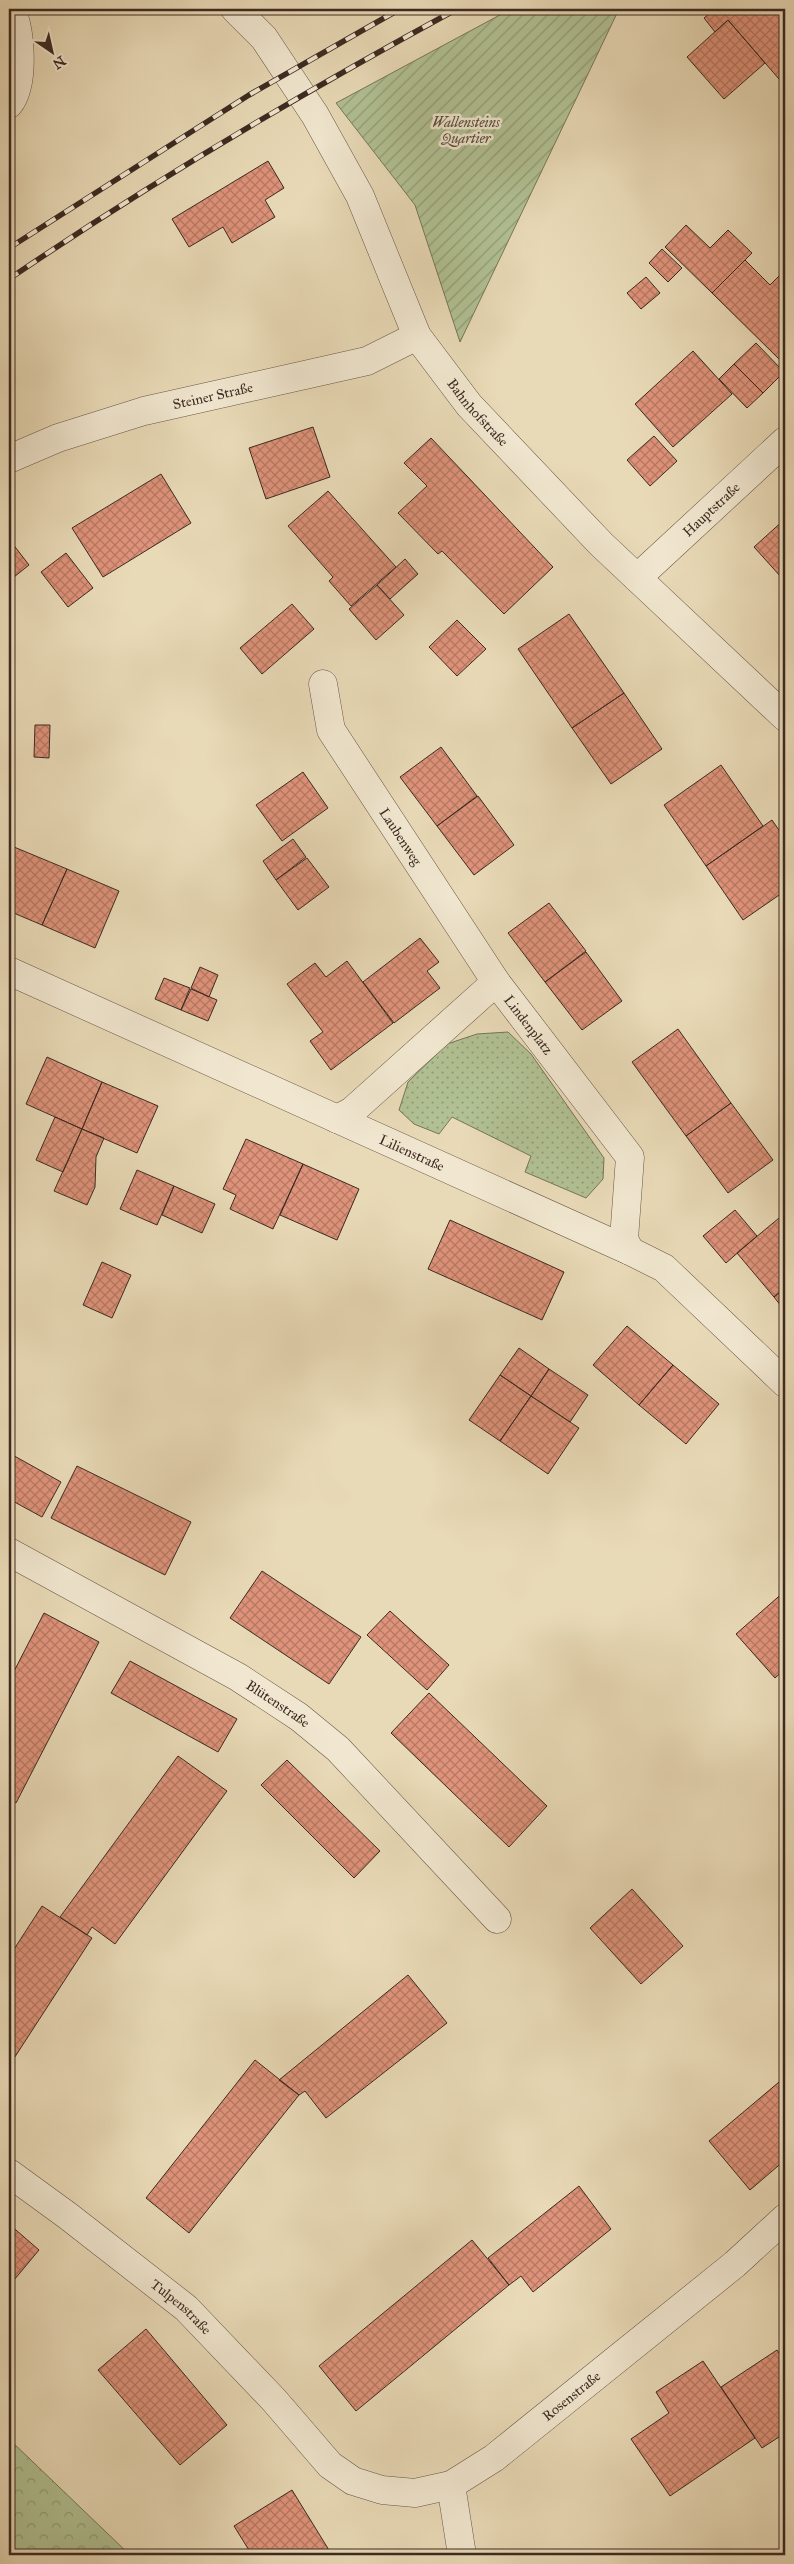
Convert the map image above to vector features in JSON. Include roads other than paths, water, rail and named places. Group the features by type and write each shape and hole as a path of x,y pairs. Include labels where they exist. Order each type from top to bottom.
{"street":[{"path":"9,104 21,68 16,19 11,9"},
{"name":"Bahnhofstraße","path":"235,9 264,38 315,115 360,196 417,336 469,405 601,544 785,718"},
{"name":"Steiner Straße","path":"9,459 58,438 144,412 368,361 417,336"},
{"name":"Hauptstraße","path":"637,578 785,441"},
{"name":"Laubenweg","path":"323,684 331,730 478,959 496,982"},
{"name":"Lilienstraße","path":"12,979 337,1119 664,1268 785,1383"},
{"name":"Lindenplatz","path":"337,1119 352,1111 496,982 630,1157 624,1239 630,1251"},
{"name":"Blütenstraße","path":"9,1552 238,1677 299,1717 338,1749 497,1919"},
{"name":"Tulpenstraße","path":"9,2173 68,2216 186,2308 274,2400 330,2465"},
{"name":"Rosenstraße","path":"330,2465 353,2480 382,2490 415,2493 451,2485 494,2458 622,2356 735,2264 785,2218"},
{"path":"451,2485 462,2555"}],"railway":[{"path":"9,248 249,95 400,9"},
{"path":"9,279 118,207 230,138 343,72 457,9"}],"park label":[{"name":"Wallensteins Quartier","path":"466,130"}]}
